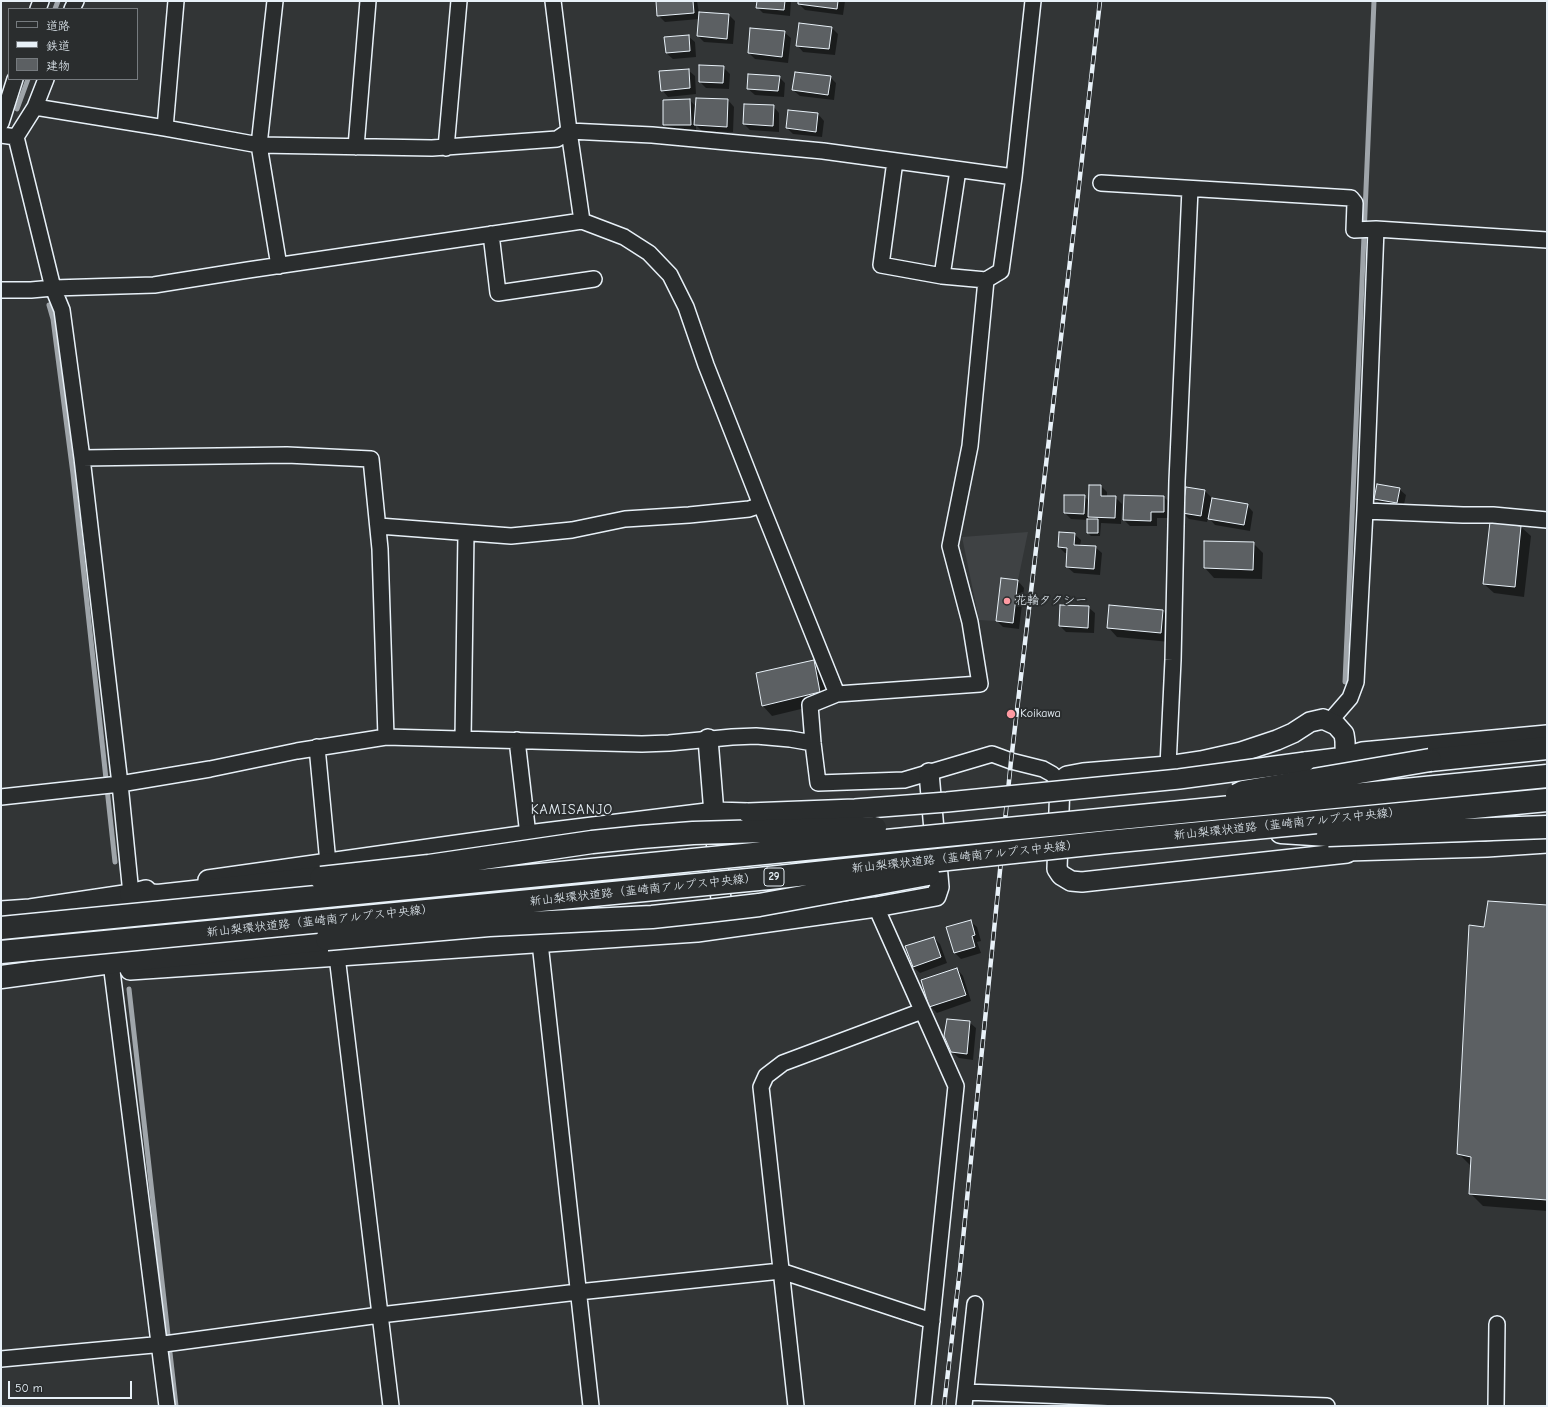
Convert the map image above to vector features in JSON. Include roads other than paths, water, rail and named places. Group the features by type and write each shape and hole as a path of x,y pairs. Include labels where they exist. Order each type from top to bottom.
{"highway":[{"path":"1201,810 1243,792 1430,760 1547,748"},
{"name":"新山梨環状道路（韮崎南アルプス中央線）","path":"1,928 1547,776"},
{"name":"新山梨環状道路（韮崎南アルプス中央線）","path":"1,952 761,879 1108,842 1547,800"},
{"path":"131,894 158,896 325,871 429,866 584,843 648,836 693,833 1109,819"},
{"path":"1240,829 1328,835 1547,827"},
{"path":"1,977 332,948 489,925 652,916 759,905 1108,842"}],"street":[{"path":"165,128 176,1"},
{"path":"275,1 259,145 279,266"},
{"path":"356,147 368,1"},
{"path":"446,148 459,1"},
{"path":"553,1 568,131 582,221"},
{"path":"895,161 881,266 942,276 986,280 1002,270 1014,177 1033,1"},
{"path":"1,123 15,80"},
{"path":"1,911 30,909 131,894 82,458 62,310 53,288 16,137 35,107 46,80"},
{"path":"35,107 259,145 446,148 557,139 568,131 652,135 823,151 1014,177"},
{"path":"1,136 16,137"},
{"path":"942,276 958,170"},
{"path":"1101,183 1351,198 1355,203 1354,230 1376,229 1547,240"},
{"path":"1168,766 1173,660 1176,481 1190,189"},
{"path":"1,290 154,285 582,221 624,237 649,253 670,275 686,307 706,365 837,694"},
{"path":"1330,721 1350,698 1356,682 1365,511 1376,229"},
{"path":"491,234 498,293 594,279"},
{"path":"986,280 970,446 950,546 970,622 980,684 837,694 810,705 818,783 904,780 992,754 1011,761 1020,762 1043,769 1052,774 1060,782 1057,869 1060,875 1071,881 1082,882 1347,853 1487,849 1547,845"},
{"path":"82,458 287,455 371,459 379,526 386,737"},
{"path":"379,526 511,536 572,530 625,519 749,509 761,505"},
{"path":"1365,511 1493,515 1547,520"},
{"path":"463,739 466,533"},
{"path":"1060,782 1067,776 1083,773 1168,766 1201,761 1241,752 1277,740 1317,720 1324,719 1336,725 1344,734 1347,853"},
{"path":"317,748 325,871 528,835 715,812 856,809 954,801 1179,779 1345,757 1362,752 1547,735"},
{"path":"1,797 118,784 386,737 642,744 756,736 813,744"},
{"path":"708,739 715,812 723,929"},
{"path":"516,740 528,835"},
{"path":"391,1406 332,948 540,943 697,932 876,907 936,896 940,887 928,773"},
{"path":"876,907 956,1086 923,1406"},
{"path":"540,943 591,1406"},
{"path":"108,967 167,1344 167,1406"},
{"path":"796,1406 761,1087 766,1076 783,1063 922,1010"},
{"path":"1,1359 167,1344 380,1315 578,1292 781,1271 932,1321"},
{"path":"975,1304 965,1399 1327,1406"},
{"path":"1496,1406 1497,1324"}],"waterway":[{"path":"55,8 58,1"},
{"path":"1345,682 1374,1"},
{"path":"17,109 28,80"},
{"path":"49,305 53,319 73,474 115,862"},
{"path":"129,989 176,1406"}],"railway":[{"path":"944,1406 960,1269 1011,761 1100,1"}],"place":[{"name":"花輪タクシー","path":"1007,601"},
{"name":"Koikawa","path":"1011,714"}],"district":[{"name":"KAMISANJO","path":"572,810"}]}
